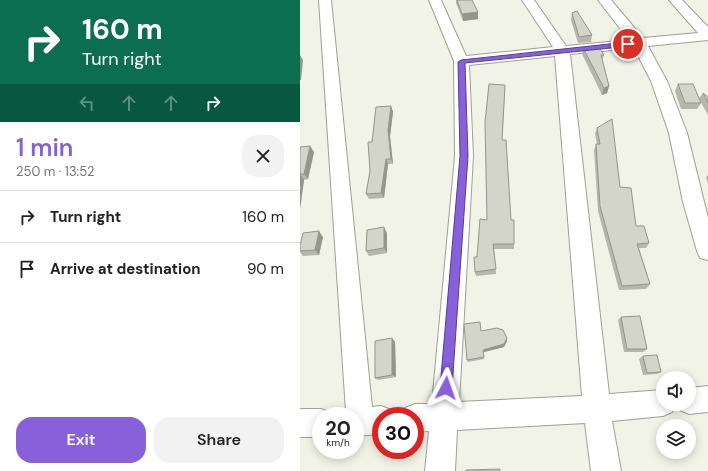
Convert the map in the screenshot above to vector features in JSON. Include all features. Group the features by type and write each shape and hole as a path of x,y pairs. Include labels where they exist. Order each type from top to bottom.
{"street":[{"path":"325,0 365,421"},
{"path":"435,0 461,62 464,156 440,471"},
{"path":"528,0 562,50 597,409 606,471"},
{"path":"604,0 639,43 659,81 678,133 692,202 708,252"},
{"path":"676,0 708,35"},
{"path":"461,62 708,35"},
{"path":"696,400 708,399"},
{"path":"424,417 597,409 656,404"},
{"path":"300,424 312,423"}],"building":[{"path":"457,0 472,0 478,12 462,14"},
{"path":"577,11 592,35 579,37 572,13"},
{"path":"598,46 604,55 601,55 609,86 604,88 583,48"},
{"path":"489,84 505,85 502,140 506,140 511,220 514,220 514,244 493,244 496,269 475,272 474,257 477,257 480,219 487,220 485,122"},
{"path":"678,84 693,84 701,103 685,103"},
{"path":"703,93 708,97 708,103"},
{"path":"391,106 388,130 391,159 386,159 381,193 366,194 370,171 368,142 372,142 376,107"},
{"path":"612,119 620,187 631,188 636,226 644,226 649,243 637,244 650,284 622,286 600,206 596,144 600,144 597,128"},
{"path":"310,146 304,174 300,174 300,147"},
{"path":"384,227 384,248 366,251 367,230"},
{"path":"319,231 315,250 300,251 303,233"},
{"path":"640,316 647,349 627,349 621,317"},
{"path":"480,322 481,331 497,328 503,330 507,338 504,344 483,350 484,357 467,360 464,324"},
{"path":"392,338 392,375 375,378 375,341"},
{"path":"657,355 661,371 647,373 643,356"},
{"path":"500,469 500,471 466,471 466,470"}],"route":[{"path":"446,388 464,156 461,62 628,44"}]}
